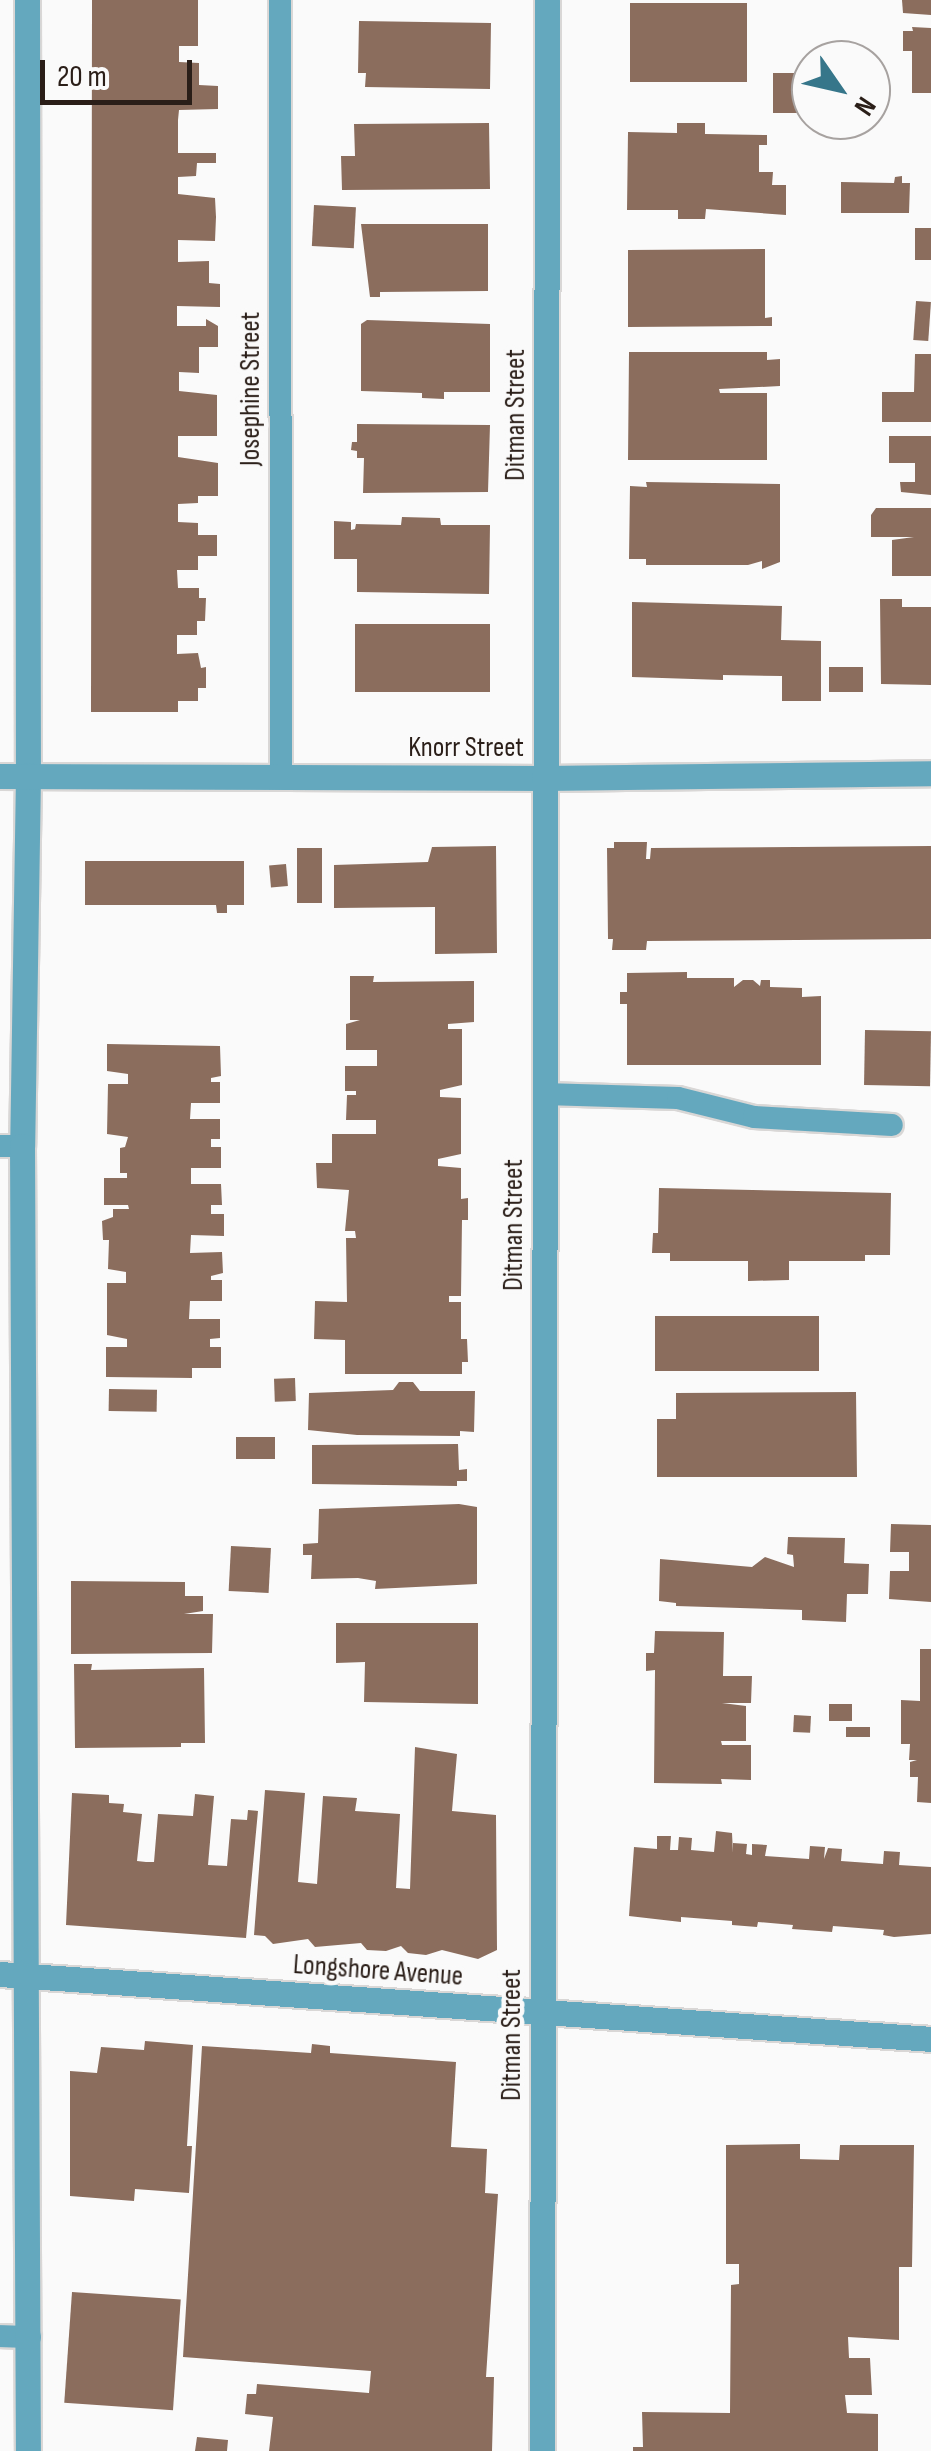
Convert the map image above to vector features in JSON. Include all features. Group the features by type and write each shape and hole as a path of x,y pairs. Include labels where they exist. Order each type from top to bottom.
{"street":[{"path":"28,0 28,776 11,1146 26,1975 28,2451"},
{"name":"Ditman Street","path":"542,2451 548,0"},
{"name":"Knorr Street","path":"0,776 544,778 931,773"},
{"name":"Longshore Avenue","path":"0,1974 931,2038"}],"lane":[{"name":"Josephine Street","path":"280,0 282,777"},
{"path":"544,1094 678,1098 754,1116 892,1124"},
{"path":"0,2336 30,2336"}],"building":[{"path":"92,0 198,0 198,46 179,46 179,62 199,63 199,85 218,86 218,109 179,110 178,120 178,153 216,153 216,163 197,163 196,176 178,177 178,194 215,198 216,217 215,241 178,240 178,262 209,261 209,283 220,284 220,307 177,306 177,326 206,326 206,319 218,326 218,347 199,347 199,373 179,372 179,391 217,395 217,436 178,436 178,457 218,463 218,496 198,496 198,503 178,504 178,522 198,523 198,535 217,535 217,556 198,556 198,570 177,570 178,588 199,588 199,598 206,598 205,621 197,621 197,635 177,635 177,654 198,653 201,668 206,667 206,688 198,688 198,701 178,701 178,712 91,712"},
{"path":"902,0 931,0 931,15 903,13"},
{"path":"630,3 747,3 747,82 630,82"},
{"path":"359,21 491,23 490,89 365,87 366,73 358,73"},
{"path":"912,27 931,28 931,93 912,93 912,51 903,51 903,31 913,31"},
{"path":"773,73 791,73 791,113 773,113"},
{"path":"489,123 490,189 342,190 341,156 355,156 354,124"},
{"path":"677,123 705,123 705,134 767,135 767,145 759,145 759,172 773,172 772,185 786,185 786,215 706,209 705,219 678,219 678,210 627,210 628,132 677,133"},
{"path":"902,176 902,183 910,183 909,213 841,213 841,182 894,183 895,177"},
{"path":"314,205 356,207 354,248 312,246"},
{"path":"361,224 488,224 488,291 380,292 380,297 370,297"},
{"path":"915,228 931,228 931,260 915,260"},
{"path":"765,249 765,318 772,317 772,326 628,327 628,250"},
{"path":"916,301 931,302 928,341 913,340"},
{"path":"367,320 490,324 490,392 444,392 444,399 422,398 422,393 361,391 361,324"},
{"path":"629,352 767,352 767,360 780,359 780,386 719,389 720,393 767,393 767,460 628,460"},
{"path":"915,354 931,354 931,422 882,422 882,392 914,392"},
{"path":"357,424 490,425 488,492 363,493 364,458 357,458 357,451 351,450 352,442 357,442"},
{"path":"889,436 931,436 931,495 901,492 900,482 915,482 915,463 889,463"},
{"path":"646,482 780,484 780,562 762,569 762,561 748,565 646,565 646,559 629,559 630,486 647,487"},
{"path":"876,508 931,508 931,576 892,576 892,540 914,537 871,537 871,515"},
{"path":"402,517 440,518 441,525 490,525 489,594 357,592 357,559 334,559 334,521 351,522 351,530 356,524 401,525"},
{"path":"880,599 902,599 902,607 931,607 931,685 881,684"},
{"path":"632,602 782,606 781,640 821,641 821,701 782,701 782,676 723,675 723,680 632,677"},
{"path":"355,624 490,624 490,692 355,692"},
{"path":"829,667 863,667 863,692 829,692"},
{"path":"614,842 647,842 646,859 650,859 651,848 931,846 931,939 647,941 646,950 612,950 613,939 608,939 607,848 614,848"},
{"path":"496,846 497,953 435,954 435,907 334,908 334,865 428,862 432,847"},
{"path":"297,848 322,848 322,903 297,903"},
{"path":"85,861 244,861 244,905 227,905 227,913 217,913 216,905 85,905"},
{"path":"286,864 288,886 271,887 269,865"},
{"path":"687,972 687,978 734,978 734,987 743,980 753,980 760,986 761,980 770,980 770,987 802,988 802,997 821,996 821,1065 627,1065 627,1004 620,1004 620,992 627,992 627,973"},
{"path":"350,976 374,976 373,982 474,981 474,1022 448,1024 448,1029 462,1029 462,1085 440,1090 440,1097 461,1098 461,1154 438,1159 438,1166 461,1168 461,1199 468,1198 468,1220 462,1220 461,1296 449,1296 449,1302 461,1302 461,1339 467,1339 468,1362 462,1362 462,1374 345,1374 345,1340 314,1339 315,1301 347,1302 346,1238 356,1238 355,1231 345,1231 349,1190 317,1188 316,1163 332,1163 332,1134 376,1134 376,1120 346,1120 347,1095 356,1095 356,1091 345,1091 345,1066 377,1066 377,1050 346,1050 346,1024 360,1020 350,1020"},
{"path":"865,1030 931,1031 930,1086 864,1085"},
{"path":"107,1044 220,1046 221,1076 211,1078 211,1082 220,1082 220,1103 191,1103 190,1119 220,1119 220,1139 211,1139 211,1147 221,1147 221,1168 191,1168 191,1184 221,1184 222,1205 211,1205 211,1214 224,1214 224,1236 191,1235 190,1253 222,1252 223,1273 211,1276 211,1280 222,1280 222,1301 190,1301 189,1319 220,1319 220,1338 210,1339 210,1347 221,1347 221,1368 192,1368 192,1378 106,1377 106,1347 127,1347 127,1339 107,1335 107,1283 126,1283 126,1272 108,1269 109,1240 103,1240 102,1221 113,1217 113,1209 129,1209 128,1205 104,1205 104,1178 127,1178 127,1173 120,1173 120,1148 125,1147 128,1137 107,1134 108,1084 128,1084 128,1074 107,1071"},
{"path":"659,1188 891,1193 890,1255 865,1255 865,1261 789,1261 789,1280 748,1281 748,1261 670,1261 670,1253 652,1253 653,1233 658,1233"},
{"path":"655,1316 819,1316 819,1371 655,1371"},
{"path":"295,1378 296,1401 275,1402 274,1379"},
{"path":"399,1382 413,1382 420,1391 475,1391 474,1432 460,1431 460,1436 357,1435 308,1430 309,1393 393,1390"},
{"path":"109,1389 157,1390 157,1412 109,1411"},
{"path":"856,1392 857,1477 657,1477 657,1419 676,1419 676,1393"},
{"path":"236,1437 275,1437 275,1459 236,1459"},
{"path":"458,1444 459,1470 467,1469 467,1481 457,1481 457,1486 312,1484 312,1445"},
{"path":"459,1504 477,1507 477,1584 375,1589 376,1581 358,1578 311,1579 312,1555 303,1555 303,1544 318,1543 319,1509"},
{"path":"891,1524 931,1525 931,1602 889,1599 890,1571 909,1571 909,1552 890,1552"},
{"path":"788,1537 845,1538 844,1563 869,1564 868,1594 847,1594 846,1622 802,1620 802,1610 676,1606 659,1601 660,1559 752,1567 765,1557 794,1567 793,1555 787,1554"},
{"path":"231,1546 271,1548 269,1593 229,1591"},
{"path":"71,1581 185,1582 185,1596 203,1596 203,1611 184,1614 213,1614 212,1653 71,1654"},
{"path":"336,1623 478,1623 478,1704 364,1702 365,1662 336,1663"},
{"path":"655,1631 724,1632 723,1676 752,1676 751,1703 722,1703 746,1706 746,1741 721,1741 722,1745 751,1745 751,1780 721,1779 722,1784 654,1783 655,1670 646,1671 646,1653 654,1653"},
{"path":"920,1649 931,1649 931,1803 917,1802 918,1777 910,1777 910,1762 917,1760 909,1760 910,1744 901,1744 901,1700 920,1701"},
{"path":"74,1664 92,1664 91,1670 204,1668 205,1743 181,1743 181,1747 75,1748"},
{"path":"829,1704 852,1704 852,1721 829,1721"},
{"path":"794,1715 811,1716 810,1733 793,1732"},
{"path":"846,1727 870,1727 870,1737 846,1737"},
{"path":"415,1747 457,1754 452,1811 496,1815 497,1950 478,1959 442,1950 426,1955 408,1953 401,1946 386,1951 367,1950 361,1943 315,1947 308,1939 273,1944 265,1936 254,1935 265,1790 305,1793 298,1882 317,1884 323,1796 357,1798 355,1811 400,1814 396,1888 410,1889"},
{"path":"72,1793 109,1795 109,1803 124,1804 123,1812 142,1814 137,1861 146,1862 154,1862 158,1814 193,1816 195,1794 214,1796 208,1865 227,1866 231,1819 247,1820 248,1810 258,1811 246,1938 66,1925"},
{"path":"716,1831 732,1833 733,1853 733,1843 747,1844 746,1854 752,1855 752,1844 767,1845 765,1856 809,1859 810,1846 825,1847 824,1859 828,1848 842,1849 841,1861 883,1864 884,1851 900,1852 899,1865 931,1867 931,1934 894,1937 883,1935 884,1930 833,1926 832,1932 758,1922 757,1927 732,1925 732,1921 681,1917 681,1922 629,1916 634,1847 657,1849 657,1836 671,1836 670,1850 678,1850 679,1837 692,1838 691,1850 714,1852"},
{"path":"145,2041 193,2045 187,2146 192,2146 189,2193 135,2189 134,2201 70,2196 70,2071 97,2073 101,2047 144,2050"},
{"path":"312,2044 330,2046 330,2053 456,2062 451,2147 487,2149 485,2193 498,2194 486,2377 494,2377 492,2451 269,2451 273,2417 245,2414 247,2394 256,2394 257,2384 369,2393 371,2371 183,2357 202,2046 311,2053"},
{"path":"800,2144 800,2159 839,2160 840,2145 914,2145 912,2267 899,2267 899,2340 848,2337 849,2358 870,2358 872,2395 845,2395 847,2413 878,2414 878,2451 633,2451 633,2447 643,2447 642,2412 730,2413 731,2285 739,2284 739,2264 726,2264 726,2145"},
{"path":"72,2292 181,2300 173,2410 64,2403"},
{"path":"197,2437 228,2440 227,2451 195,2451"}]}
